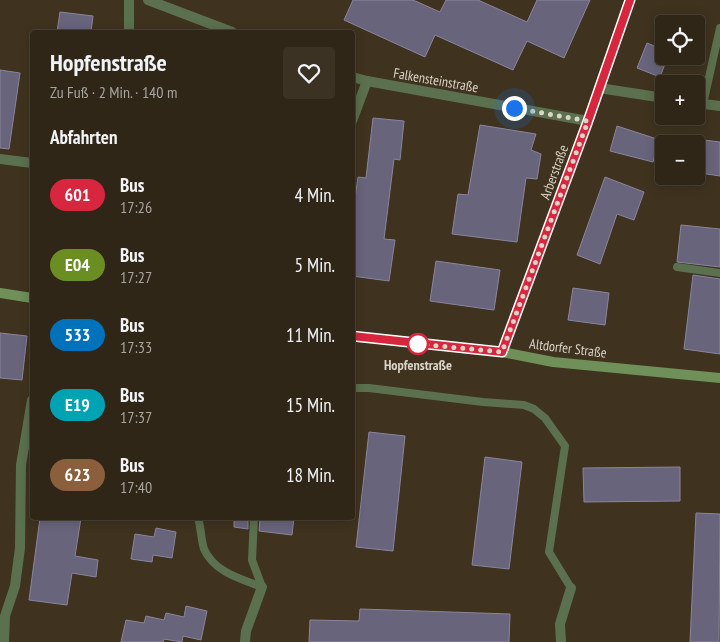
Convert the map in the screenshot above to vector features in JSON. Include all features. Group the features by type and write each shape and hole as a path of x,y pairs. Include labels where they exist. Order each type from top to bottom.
{"main road":[{"path":"0,293 30,298"},
{"name":"Altdorfer Straße","path":"355,336 502,352 553,362 720,378"}],"street":[{"path":"129,0 129,30"},
{"path":"148,0 227,30"},
{"name":"Arberstraße","path":"502,352 588,121 630,0"},
{"name":"Falkensteinstraße","path":"355,78 367,82 588,121"},
{"path":"355,113 367,82"},
{"path":"599,88 655,97"},
{"path":"705,104 720,106"},
{"path":"0,159 30,163"},
{"path":"4,642 2,617 15,586 20,548 21,465 30,412"},
{"path":"245,642 246,631 262,587"},
{"path":"561,642 560,624 571,588"}],"lane":[{"path":"705,84 720,28"},
{"path":"678,268 720,273"},
{"path":"355,388 524,405 534,409 545,418 565,446 549,552 571,588"},
{"path":"198,520 204,548 214,564 230,575 262,587"},
{"path":"254,520 252,560 262,587"}],"building":[{"path":"353,0 413,0 440,12 446,0 478,0 527,22 537,0 590,0 564,58 527,41 513,70 435,35 425,57 344,20"},
{"path":"60,12 93,16 91,30 57,30"},
{"path":"647,43 655,46 655,65 665,65 661,75 655,75 637,68"},
{"path":"0,70 20,73 9,149 0,148"},
{"path":"373,118 404,121 400,160 394,159 384,239 395,240 389,281 355,276 355,198 358,177 366,178"},
{"path":"480,125 536,134 531,150 541,154 537,179 526,178 517,242 452,234 458,194 468,195"},
{"path":"617,126 655,138 653,162 610,151"},
{"path":"705,140 720,142 720,176 705,174"},
{"path":"605,177 644,192 634,220 617,214 600,264 577,255"},
{"path":"681,225 720,229 720,267 677,262"},
{"path":"436,261 500,270 494,310 430,301"},
{"path":"693,275 720,279 720,354 684,349"},
{"path":"573,288 609,293 605,325 568,320"},
{"path":"0,333 27,336 22,380 0,378"},
{"path":"369,432 405,436 393,551 356,547"},
{"path":"485,457 522,462 509,569 472,565"},
{"path":"680,467 680,501 584,502 583,468"},
{"path":"696,513 720,514 719,642 690,642"},
{"path":"40,520 81,520 75,556 98,560 96,577 72,573 67,605 29,600"},
{"path":"234,520 248,520 248,529 234,527"},
{"path":"260,520 294,520 292,535 259,531"},
{"path":"156,528 176,532 172,558 153,555 152,562 131,559 135,534 154,537"},
{"path":"186,606 207,611 201,640 183,636 182,642 164,639 163,642 121,642 126,620 144,623 146,616 164,620 166,613 184,617"},
{"path":"360,609 510,614 509,642 309,642 310,620 359,621"}],"bus line":[{"name":"601","path":"355,336 502,352 588,121 630,0"}],"place":[{"name":"Hopfenstraße","path":"418,344"}],"route":[{"path":"418,344 502,352 588,121 514,108"}]}
